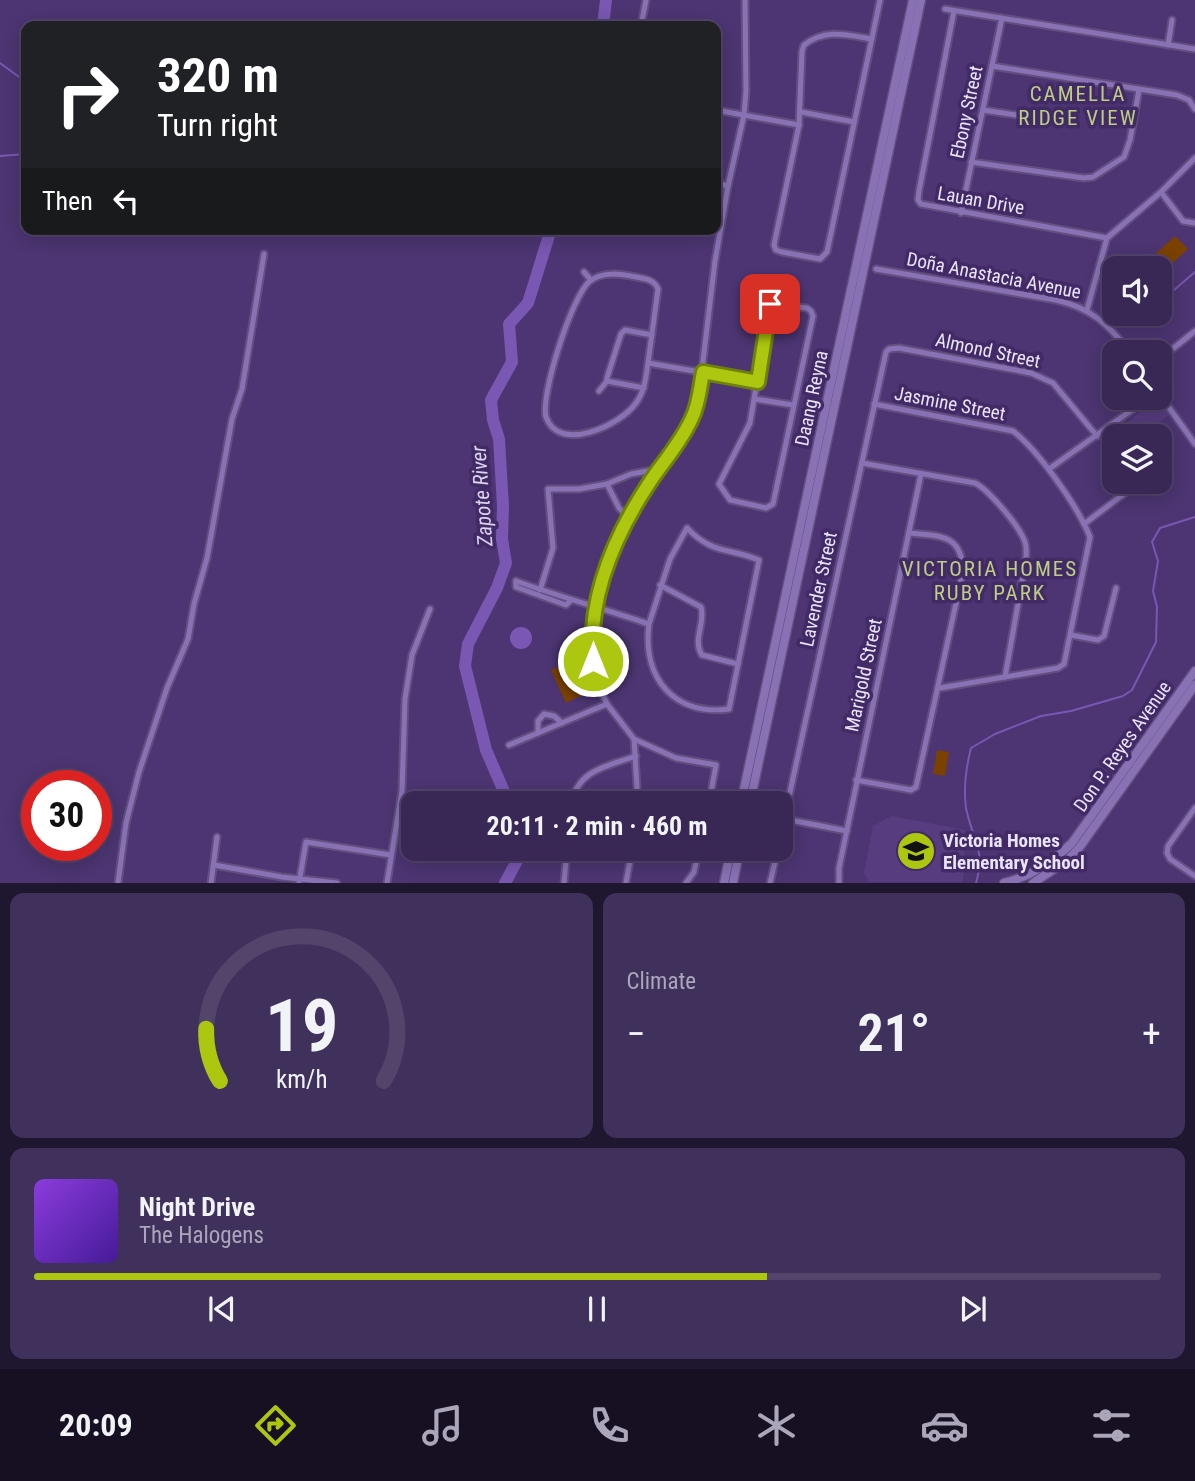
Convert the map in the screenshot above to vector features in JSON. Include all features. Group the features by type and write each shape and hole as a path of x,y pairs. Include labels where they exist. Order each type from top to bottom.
{"main road":[{"name":"Daang Reyna","path":"752,791 913,0"},
{"name":"Daang Reyna","path":"744,791 921,0"},
{"name":"Don P. Reyes Avenue","path":"1004,883 1031,874 1072,843 1195,671"},
{"name":"Don P. Reyes Avenue","path":"1033,883 1065,862 1080,848 1195,685"},
{"path":"724,883 729,861"},
{"path":"733,883 738,861"}],"street":[{"path":"642,21 646,0"},
{"path":"721,226 744,115 745,0"},
{"path":"872,39 835,33 804,45 801,112 774,245 776,250 820,259 827,252 854,122 872,39 880,0"},
{"path":"945,9 1195,49"},
{"name":"Lauan Drive","path":"954,11 918,197 921,204 1107,238"},
{"name":"Ebony Street","path":"961,212 1002,18"},
{"path":"1168,45 1172,20"},
{"path":"992,66 1183,97 1195,109"},
{"path":"971,162 1093,177 1120,161 1127,152 1139,90"},
{"path":"983,110 1069,123"},
{"path":"721,111 799,125"},
{"path":"801,112 854,122"},
{"path":"1087,310 1107,238 1161,192 1195,158"},
{"path":"721,184 728,186"},
{"path":"1161,192 1183,221 1195,223"},
{"path":"711,791 716,765 676,758 634,739 607,704 593,661 592,631 595,608 607,567 629,518 693,416 703,372 720,235"},
{"path":"118,883 126,823 139,772 167,688 188,639 232,419 242,388 264,254"},
{"name":"Doña Anastacia Avenue","path":"876,269 1056,300 1087,310 1120,340"},
{"path":"584,272 591,280"},
{"path":"618,274 650,280 656,284 658,289 652,335 644,388 636,404 612,423 598,430 568,435 550,426 545,411 559,345 577,297 591,280 618,274"},
{"path":"770,304 811,311 813,316 773,504 766,508 730,499 719,484 744,440 758,382 770,304"},
{"path":"599,391 607,381 621,334 625,330 652,335"},
{"path":"1172,349 1195,331"},
{"name":"Almond Street","path":"889,349 899,348 1043,377 1053,383 1097,436"},
{"name":"Lavender Street","path":"791,791 884,357 889,349"},
{"path":"648,363 758,382"},
{"path":"607,381 644,388"},
{"path":"755,399 793,405"},
{"name":"Jasmine Street","path":"874,404 1013,431 1049,469 1084,524 1090,542 1065,664 1058,668 940,688"},
{"path":"1049,469 1132,410"},
{"path":"1171,410 1195,444"},
{"path":"862,463 975,483 982,487 1023,538 1026,559 1005,677"},
{"path":"540,590 553,548 548,489 579,489 607,484 631,474 659,468"},
{"name":"Marigold Street","path":"839,883 839,868 856,780 920,474"},
{"path":"607,484 619,508 629,518"},
{"path":"1084,524 1124,494"},
{"path":"687,528 698,539 716,549 759,560 729,709 714,711 686,705 663,687 655,674 647,648 649,624 660,585 687,528"},
{"path":"856,780 911,790 916,787 940,688 963,561 956,544 948,539 909,533"},
{"path":"571,600 566,605 516,587 516,581 649,624"},
{"path":"660,585 701,607 703,612 697,645 702,655 738,664"},
{"path":"1071,635 1098,640 1104,636 1116,588"},
{"path":"387,883 402,791 405,699 412,654 430,609"},
{"path":"509,745 607,704"},
{"path":"538,733 538,721 544,714 555,716 562,723"},
{"path":"634,739 638,791"},
{"path":"574,791 584,777 636,755"},
{"path":"1195,808 1168,846 1167,853 1170,859 1195,876"},
{"path":"793,821 847,831"},
{"path":"211,883 217,837"},
{"path":"300,880 306,842 391,855"},
{"path":"564,883 566,861"},
{"path":"626,883 630,861"},
{"path":"686,883 694,872 696,861"},
{"path":"770,883 775,861"},
{"path":"214,865 300,880 337,883"}],"shaded area":[{"path":"1175,236 1188,249 1172,264 1172,256 1153,256"},
{"path":"1143,410 1165,410 1169,415 1157,424 1126,423"},
{"path":"521,627 529,630 532,638 529,646 521,649 513,646 510,638 513,630"},
{"path":"567,663 582,695 566,703 551,670"},
{"path":"937,750 949,752 945,776 933,774"},
{"name":"Victoria Homes Elementary School","path":"892,816 965,830 963,882 869,882 864,873 873,826"}],"waterway":[{"name":"Zapote River","path":"604,21 606,0"},
{"path":"0,63 21,78"},
{"path":"0,156 21,154"},
{"name":"Zapote River","path":"504,791 486,750 465,666 468,644 497,588 506,563 502,539 499,439 491,400 512,362 509,324 528,303 549,235"},
{"path":"1172,292 1195,272"},
{"path":"976,883 979,852 966,808 965,793 971,748 995,734 1041,716 1071,711 1123,696 1132,690 1156,642 1157,607 1153,591 1158,561 1152,542 1160,528 1195,517"},
{"name":"Zapote River","path":"505,883 517,861"}],"place":[{"name":"Victoria Homes Elementary School","path":"916,851"}],"district":[{"name":"CAMELLA RIDGE VIEW","path":"1078,106"},
{"name":"VICTORIA HOMES RUBY PARK","path":"990,581"}],"route":[{"path":"593,661 595,608 607,567 629,518 646,487 685,432 698,403 703,372 758,382 770,304"}]}
